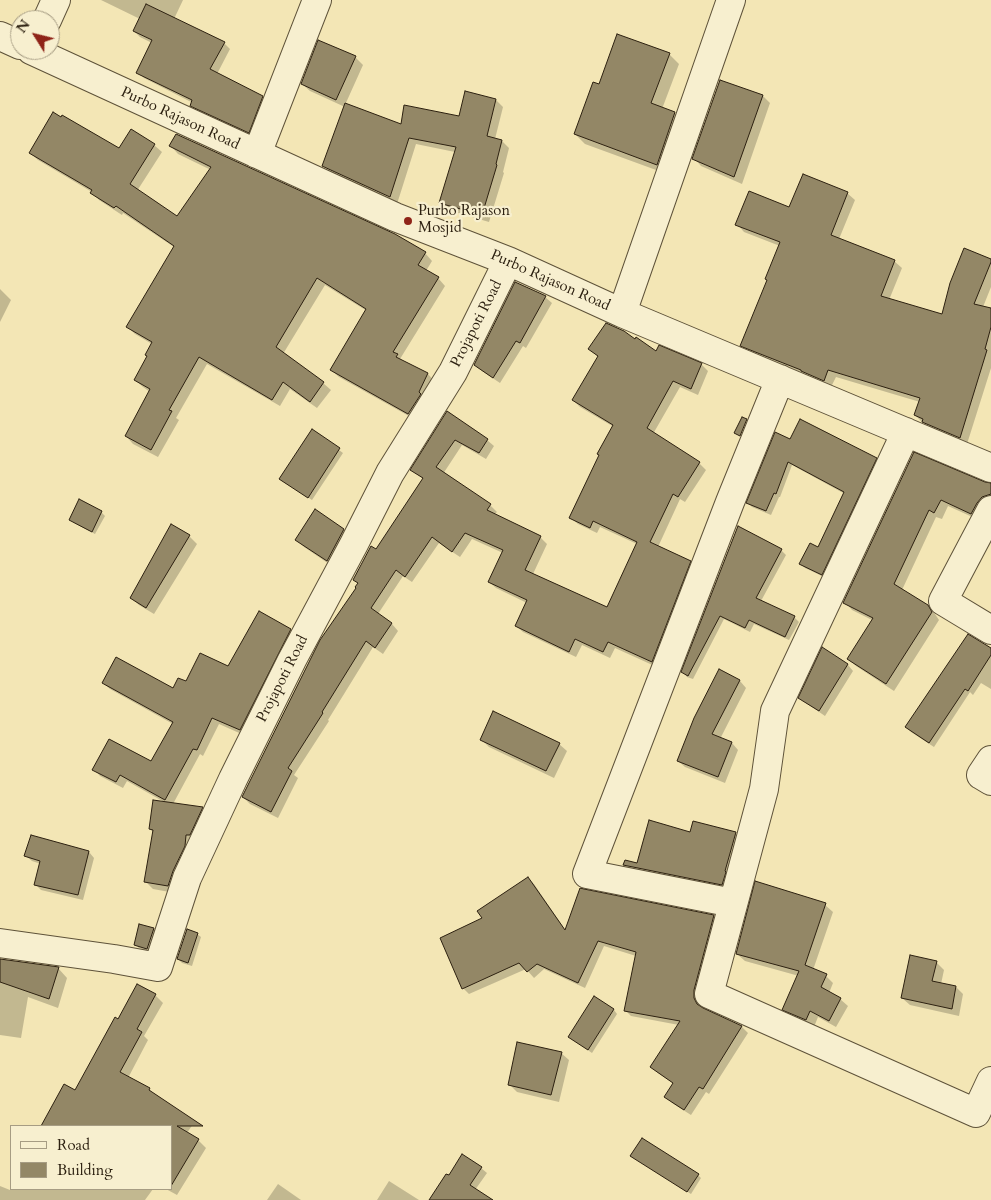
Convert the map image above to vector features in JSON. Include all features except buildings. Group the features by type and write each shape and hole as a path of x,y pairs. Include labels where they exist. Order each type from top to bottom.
{"street":[{"path":"257,154 318,0"},
{"path":"622,313 731,0"},
{"name":"Purbo Rajason Road","path":"54,60 395,217 508,261 622,313 991,468"},
{"name":"Projapoti Road","path":"0,943 158,967 187,878 233,779 292,660 390,472 453,372 508,261"},
{"path":"733,903 587,874 730,502 780,380"},
{"path":"906,432 775,710 764,789 709,994 976,1113 991,1081"},
{"path":"991,510 943,601 991,630"},
{"path":"991,760 981,775 991,782"}],"place":[{"name":"Purbo Rajason Mosjid","path":"408,221"}]}
